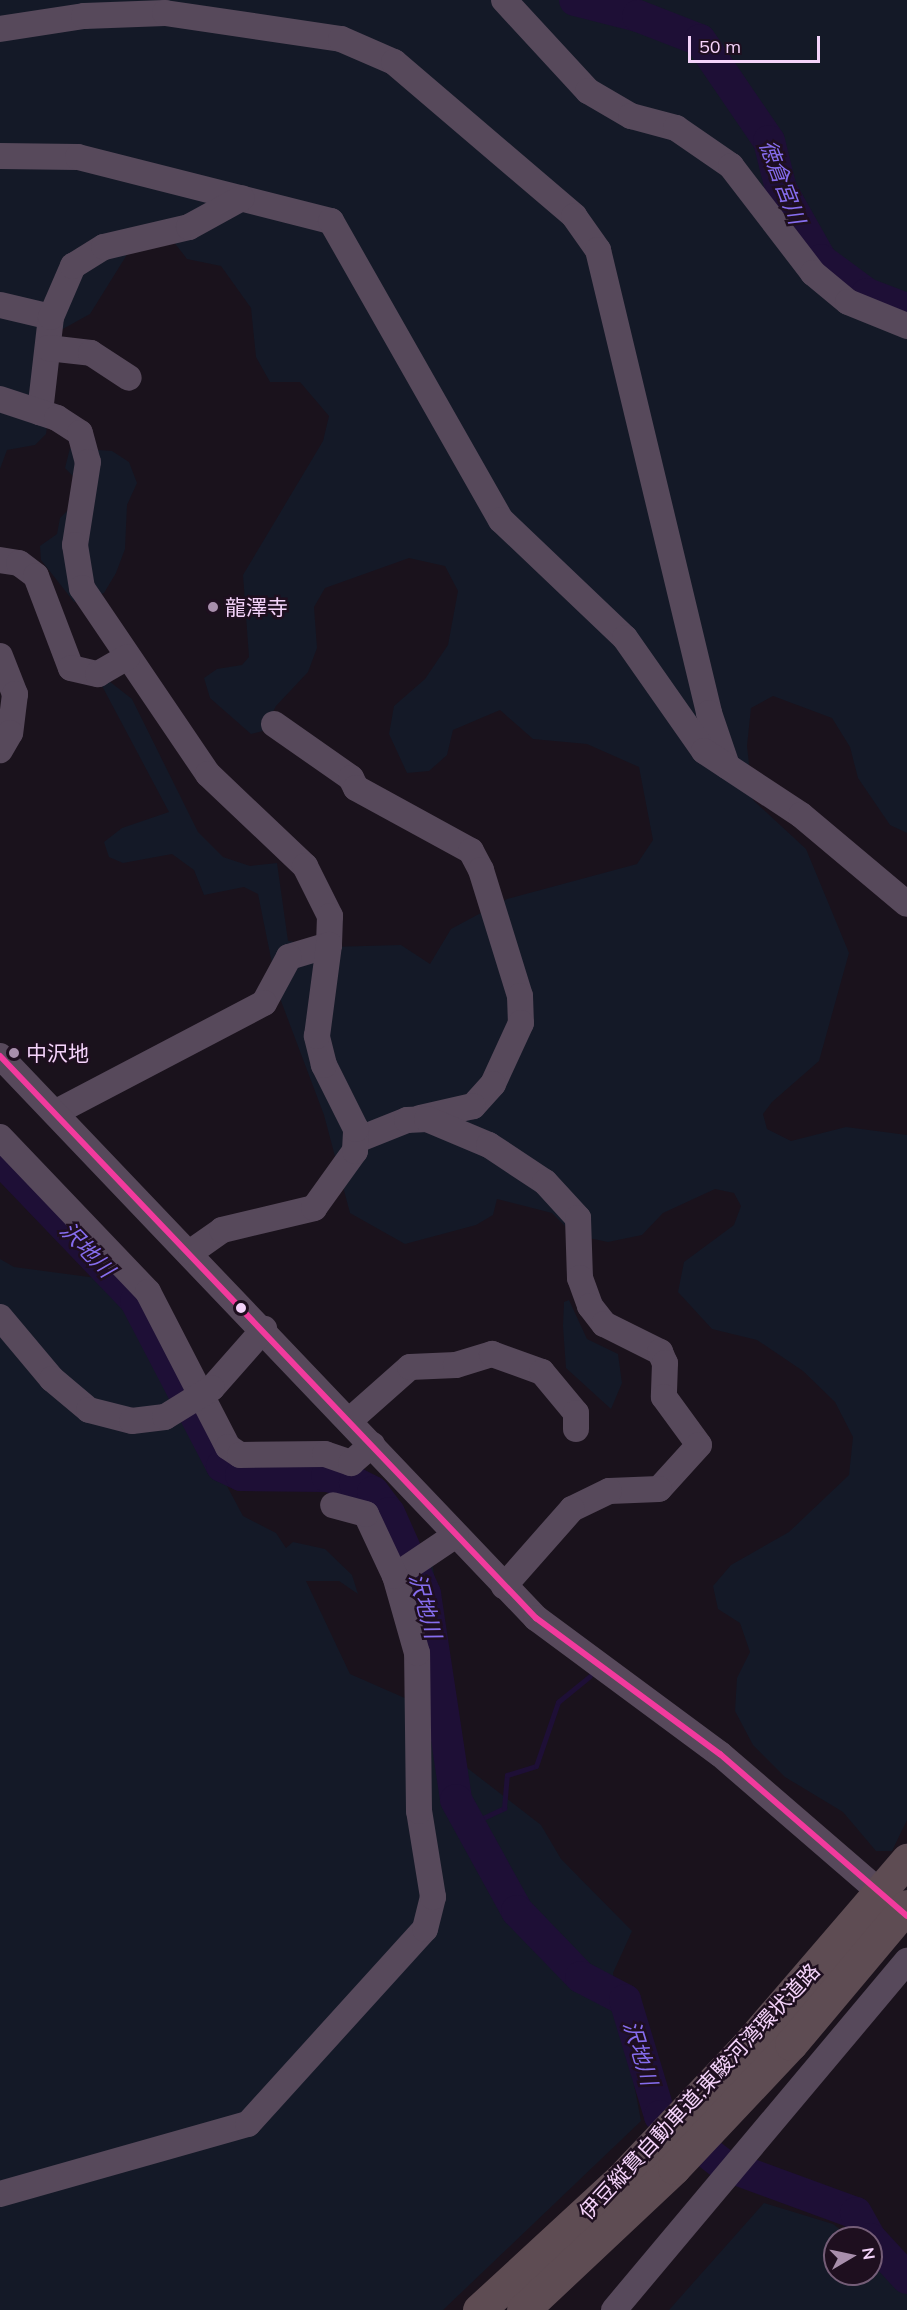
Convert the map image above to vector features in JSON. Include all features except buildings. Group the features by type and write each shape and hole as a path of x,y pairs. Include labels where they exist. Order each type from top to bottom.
{"highway":[{"name":"伊豆縦貫自動車道;東駿河湾環状道路","path":"479,2310 621,2179 738,2056 907,1860"},
{"name":"伊豆縦貫自動車道;東駿河湾環状道路","path":"523,2310 674,2168 791,2044 907,1906"}],"street":[{"path":"504,0 588,91 631,116 676,128 731,166 813,273 848,302 907,326"},
{"path":"0,29 84,15 159,7 319,34 375,51 522,168 587,231 598,250 632,374 704,692 727,766"},
{"path":"0,156 78,157 319,216 339,229 456,449 501,520 625,638 704,751 801,815 907,904"},
{"path":"40,412 51,317 73,266 104,247 189,227 242,198"},
{"path":"0,305 51,317"},
{"path":"48,348 91,353 129,378"},
{"path":"0,399 69,424 85,443 88,476 75,545 77,574 128,657 220,790 305,866 326,900 329,945 317,1036 357,1140 348,1164 314,1208 222,1230 191,1252"},
{"path":"0,560 19,563 36,576 71,668 98,674 128,657"},
{"path":"0,656 15,693 10,733 0,750"},
{"path":"274,724 351,778 356,788 471,851 481,870 520,996 521,1023 494,1084 473,1106 420,1118 357,1140"},
{"path":"58,1111 264,1003 289,957 329,945"},
{"path":"0,1056 58,1111 504,1586 592,1663 757,1784 907,1916"},
{"path":"420,1118 511,1156 572,1206 580,1228 584,1295 604,1324 660,1352 665,1362 664,1397 699,1445 659,1489 609,1491 572,1509 504,1586"},
{"path":"0,1137 148,1292 228,1447 240,1455 325,1454 351,1463 372,1445"},
{"path":"0,1317 52,1379 89,1410 132,1421 165,1417 212,1388 264,1329"},
{"path":"349,1421 410,1367 456,1365 492,1354 542,1372 576,1413 576,1429"},
{"path":"0,2194 248,2124 425,1929 433,1897 419,1811 421,1685 408,1567 366,1514 333,1505"},
{"path":"408,1567 456,1535"},
{"path":"614,2310 907,1961"}],"shaded area":[{"path":"0,0 907,0 907,833 890,825 858,778 850,747 832,718 773,696 751,708 747,746 753,800 806,849 849,953 819,1061 772,1102 763,1114 767,1129 791,1141 846,1127 907,1135 907,1820 892,1851 876,1851 843,1812 785,1777 753,1745 735,1711 737,1678 750,1652 740,1623 718,1609 713,1586 731,1565 789,1532 849,1475 853,1437 835,1402 803,1371 757,1340 712,1329 678,1292 684,1262 734,1225 741,1206 734,1193 715,1189 663,1213 642,1235 608,1242 574,1235 552,1213 497,1199 493,1215 476,1225 405,1244 350,1213 324,1115 278,993 258,894 244,887 204,895 194,870 172,854 123,863 109,857 104,842 122,828 169,812 101,684 109,681 132,699 198,832 223,857 250,866 277,863 288,941 329,947 401,945 430,964 451,929 507,899 637,864 653,840 639,767 587,744 533,739 500,710 453,730 447,755 429,771 407,773 389,734 394,706 425,679 448,645 458,591 445,566 409,558 325,588 314,607 317,648 308,672 276,706 263,731 251,734 210,698 204,678 217,669 242,665 249,657 243,575 323,441 329,416 300,382 270,382 256,357 251,308 221,266 187,259 173,241 128,253 90,314 61,330 46,434 35,445 7,450 0,469"},
{"path":"70,448 112,451 129,462 137,483 127,505 125,549 116,573 104,593 74,602 41,560 40,546 57,534 60,518 69,509 76,479 65,468"},
{"path":"0,1259 14,1267 104,1279 166,1372 243,1516 276,1533 286,1548 293,1542 325,1549 352,1575 358,1594 339,1581 306,1581 350,1674 423,1706 403,1581 432,1562 466,1767 541,1825 561,1859 632,1931 613,1973 641,2121 443,2310 0,2310"},
{"path":"569,1300 587,1339 618,1354 622,1383 611,1409 566,1368 564,1302"},
{"path":"764,2203 836,2226 823,2226 823,2286 883,2286 883,2263 907,2282 907,2310 669,2310"}],"waterway":[{"name":"徳倉宮川","path":"575,0 638,16 700,40 769,141 781,189 821,260 867,294 907,309"},
{"name":"沢地川","path":"0,1159 136,1301 222,1466 241,1475 327,1476 355,1483 373,1492 389,1513 425,1594 456,1800 517,1911 581,1977 625,2000 660,2116 721,2163"},
{"path":"470,1824 504,1808 507,1775 536,1766 558,1702 590,1676"},
{"name":"沢地川","path":"741,2171 856,2213 863,2226"},
{"name":"沢地川","path":"883,2252 907,2278"}],"transit line":[{"path":"0,1056 536,1618 720,1754 907,1916"}],"place":[{"name":"龍澤寺","path":"213,607"},
{"name":"中沢地","path":"14,1053"}]}
